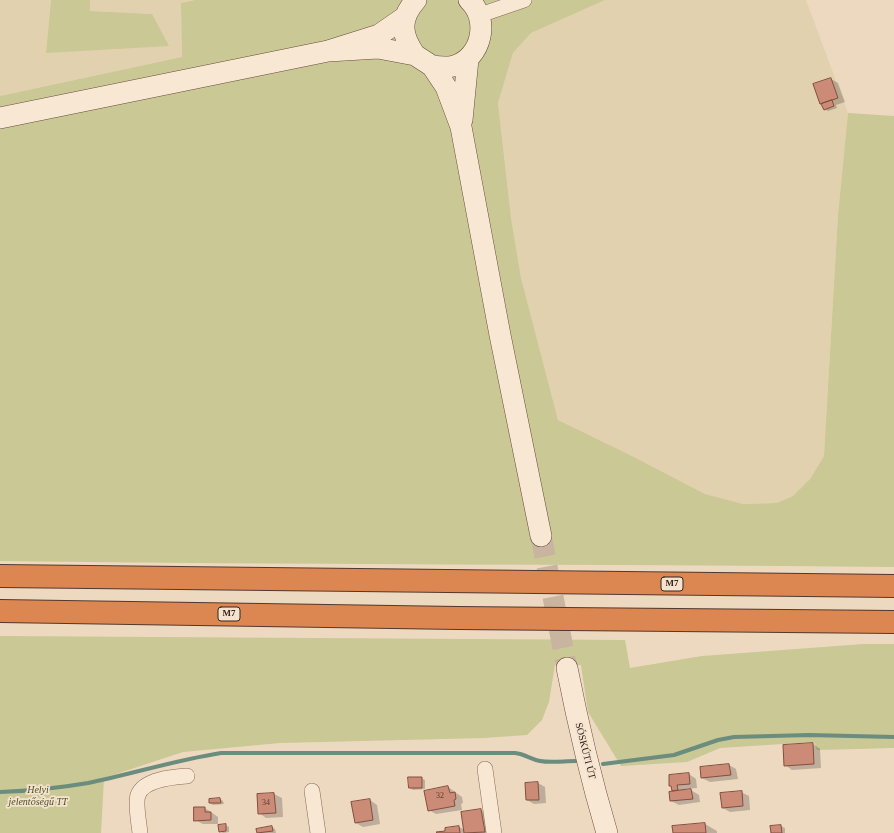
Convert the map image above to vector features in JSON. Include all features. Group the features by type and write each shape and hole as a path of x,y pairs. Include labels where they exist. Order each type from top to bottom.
{"highway":[{"name":"M7","path":"0,576 894,586"},
{"name":"M7","path":"0,611 466,618 894,622"}],"main road":[{"path":"432,66 455,66 468,59 477,48 482,34 474,7"},
{"path":"0,118 328,51 379,35 410,8"},
{"path":"410,8 404,31 407,44 415,55 432,66 446,87 461,127 500,335 541,536"},
{"path":"328,51 378,48 415,55"},
{"path":"461,127 464,83 468,59"},
{"name":"SÓSKÚTI ÚT","path":"567,668 580,736 607,833"}],"street":[{"path":"474,7 524,0"},
{"path":"485,769 494,833"},
{"path":"140,833 137,803 138,795 141,790 155,782 187,776"},
{"path":"312,791 318,833"}],"shaded area":[{"path":"0,0 51,0 46,52 152,14 90,11 90,0 195,0 181,3 182,57 0,96"},
{"path":"605,0 806,0 848,113 838,215 824,456 810,479 793,496 777,503 743,504 705,494 558,420 521,278 511,218 498,103 513,53 531,33"}],"green space":[{"path":"51,0 90,0 90,11 152,14 169,46 46,53"},
{"path":"195,0 605,0 531,33 513,53 498,103 511,218 521,278 558,420 705,494 743,504 777,503 793,496 810,479 824,456 838,215 848,113 894,116 894,567 0,561 0,96 182,57 181,3"},
{"name":"Helyi jelentőségű TT","path":"0,636 625,640 630,668 702,656 864,644 894,644 894,748 817,750 814,742 720,748 687,762 621,766 588,712 581,665 555,664 549,702 542,720 527,735 484,738 280,743 183,752 104,778 101,833 0,833"}],"building":[{"path":"831,78 838,98 820,104 813,84"},
{"path":"832,100 834,106 824,110 821,104"},
{"path":"813,743 814,764 784,766 783,745"},
{"path":"729,764 731,775 701,778 700,767"},
{"path":"689,773 690,784 677,785 678,790 672,791 671,786 669,786 669,775"},
{"path":"408,777 422,777 422,788 409,788"},
{"path":"538,782 539,800 526,800 525,783"},
{"path":"448,786 450,793 455,792 455,806 428,811 424,791"},
{"path":"691,789 693,799 670,801 669,792"},
{"path":"742,791 743,806 722,808 720,793"},
{"path":"274,793 276,813 258,814 257,794"},
{"path":"220,798 221,803 209,803 209,799"},
{"path":"370,799 373,820 355,823 351,802"},
{"path":"194,807 205,807 205,812 211,812 211,820 194,821"},
{"path":"481,809 485,832 464,833 461,812"},
{"path":"705,823 706,833 673,833 672,826"},
{"path":"226,824 226,831 219,832 218,825"},
{"path":"781,825 782,833 771,833 770,826"},
{"path":"272,826 273,831 257,833 256,829"},
{"path":"459,826 460,833 436,832 445,831 445,828"}],"waterway":[{"path":"603,764 674,755 718,740 734,737 809,735 894,737"},
{"path":"0,792 44,789 88,783 187,759 221,753 515,753 544,762 576,761"}],"tunnel":[{"path":"541,536 567,668"}]}
